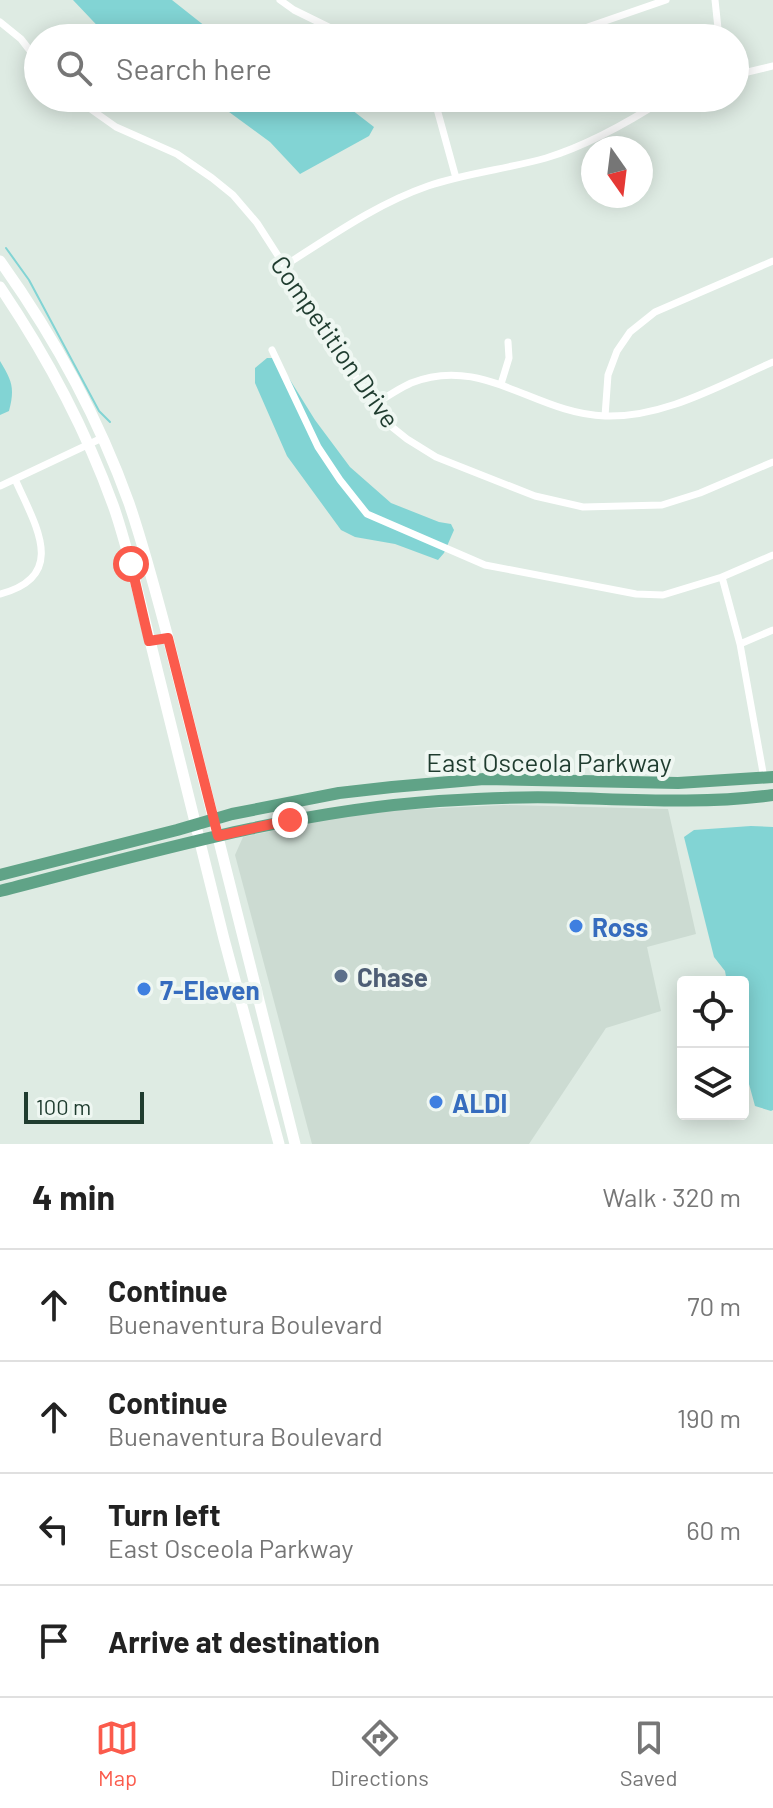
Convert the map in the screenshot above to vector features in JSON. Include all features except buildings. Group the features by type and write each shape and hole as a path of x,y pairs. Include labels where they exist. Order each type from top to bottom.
{"main road":[{"path":"0,261 74,380 102,438 133,515 168,638 295,1144"},
{"path":"0,287 62,388 114,507 279,1144"},
{"name":"East Osceola Parkway","path":"0,875 214,819 308,798 392,787 484,779 678,783 768,777"},
{"name":"East Osceola Parkway","path":"0,891 218,836 306,817 392,805 485,798 693,801 773,795"}],"street":[{"path":"280,0 322,24"},
{"path":"597,24 666,0"},
{"path":"715,0 718,24"},
{"path":"0,22 24,43"},
{"path":"749,72 773,66"},
{"name":"Competition Drive","path":"95,112 116,127 177,154 233,195 257,223 374,405 392,427 436,457 535,496 583,507 662,505 700,493 773,462"},
{"path":"438,112 456,178"},
{"path":"284,266 376,208 425,187 549,157 594,140 642,112"},
{"path":"605,416 608,375 617,351 630,332 655,312 773,261"},
{"path":"501,384 509,358 508,342"},
{"path":"272,350 318,447 367,514 485,565 636,594 663,595 722,577 773,555"},
{"path":"374,405 415,382 456,374 480,377 567,409 605,416 654,410 682,401 773,362"},
{"path":"0,486 102,438"},
{"path":"0,594 15,590 31,580 42,556 39,538 15,479"},
{"path":"722,577 740,644 768,777"},
{"path":"740,644 773,630"},
{"path":"149,641 168,638"},
{"path":"548,797 549,780"},
{"path":"272,1119 288,1116"}],"shaded area":[{"path":"504,805 668,809 696,934 647,947 661,1011 606,1028 529,1144 312,1144 235,855 243,837 359,812"}],"water":[{"path":"73,0 172,0 202,24 96,24"},
{"path":"229,112 355,112 374,127 369,136 300,174 270,142"},
{"path":"267,358 274,358 287,375 350,467 391,503 451,524 454,530 438,560 395,544 355,537 341,530 287,456 255,383 255,368"},
{"path":"0,361 10,380 12,396 9,411 0,415"},
{"path":"773,827 771,1111 755,1106 749,1084 749,976 726,976 714,957 684,837 694,830"}],"waterway":[{"path":"6,248 29,280 99,411 110,422"}],"place":[{"name":"Ross","path":"576,926"},
{"name":"Chase","path":"341,976"},
{"name":"7-Eleven","path":"144,989"},
{"name":"ALDI","path":"436,1102"}],"route":[{"path":"131,564 149,641 168,638 218,836 290,820"}]}
